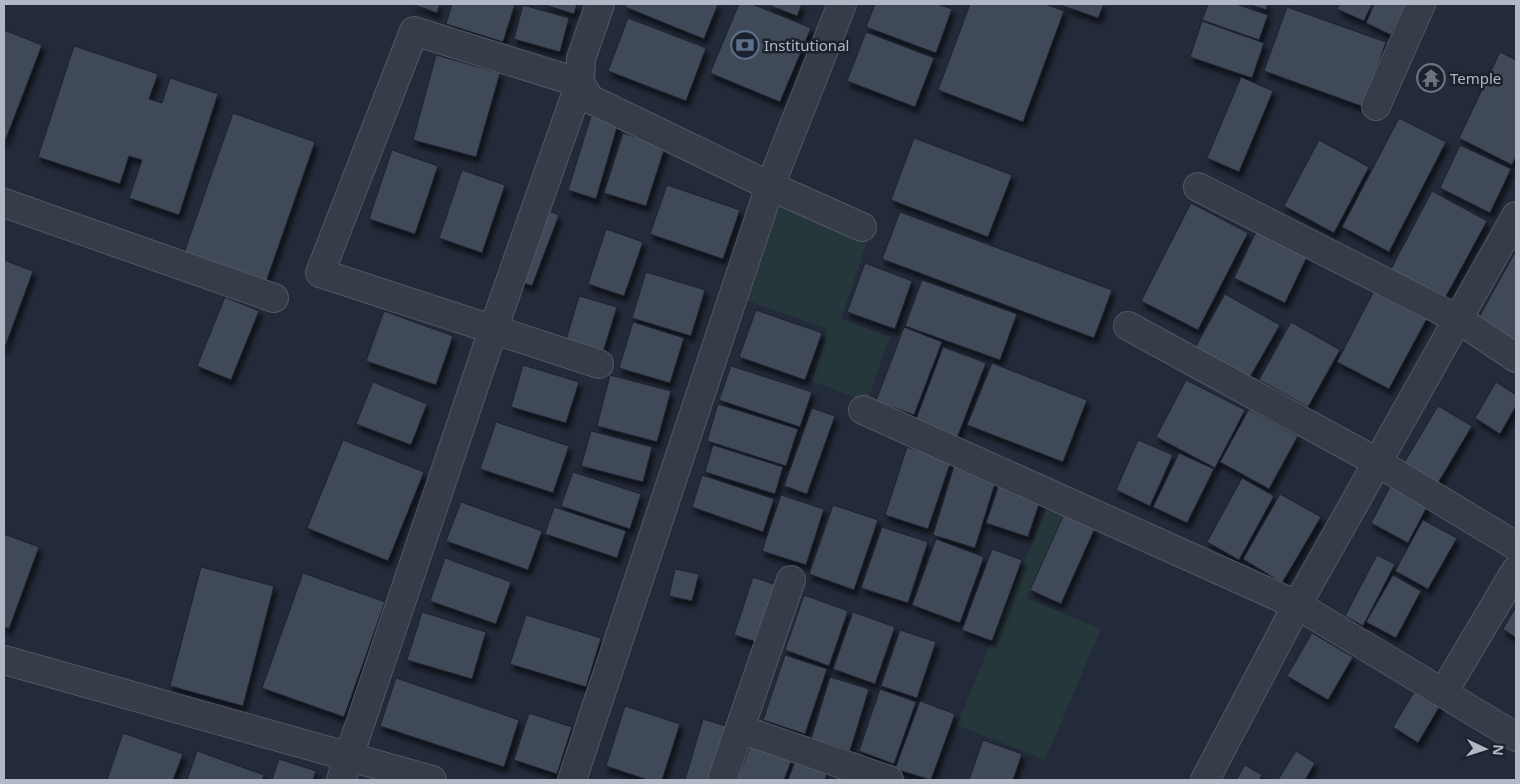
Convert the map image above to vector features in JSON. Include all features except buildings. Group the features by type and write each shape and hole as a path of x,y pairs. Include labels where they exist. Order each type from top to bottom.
{"street":[{"path":"345,768 493,330 580,83 581,59 600,4"},
{"path":"572,780 770,186 842,4"},
{"path":"1376,106 1421,4"},
{"path":"599,364 320,273 414,31 580,83 590,99 770,186 862,227"},
{"path":"1198,187 1458,318 1516,358"},
{"path":"4,203 274,298"},
{"path":"1204,780 1297,605 1516,216"},
{"path":"1128,326 1377,462 1516,546"},
{"path":"863,410 1297,605 1516,738"},
{"path":"1444,693 1516,570"},
{"path":"722,780 791,580"},
{"path":"4,660 345,768 432,780"},
{"path":"740,729 889,780"}],"shaded area":[{"path":"777,203 868,239 841,319 890,337 867,402 812,381 828,329 743,299"},
{"path":"1052,495 1070,502 1026,598 1101,629 1045,760 957,725"}],"place":[{"name":"Institutional","path":"745,45"},
{"name":"Temple","path":"1431,78"}]}
